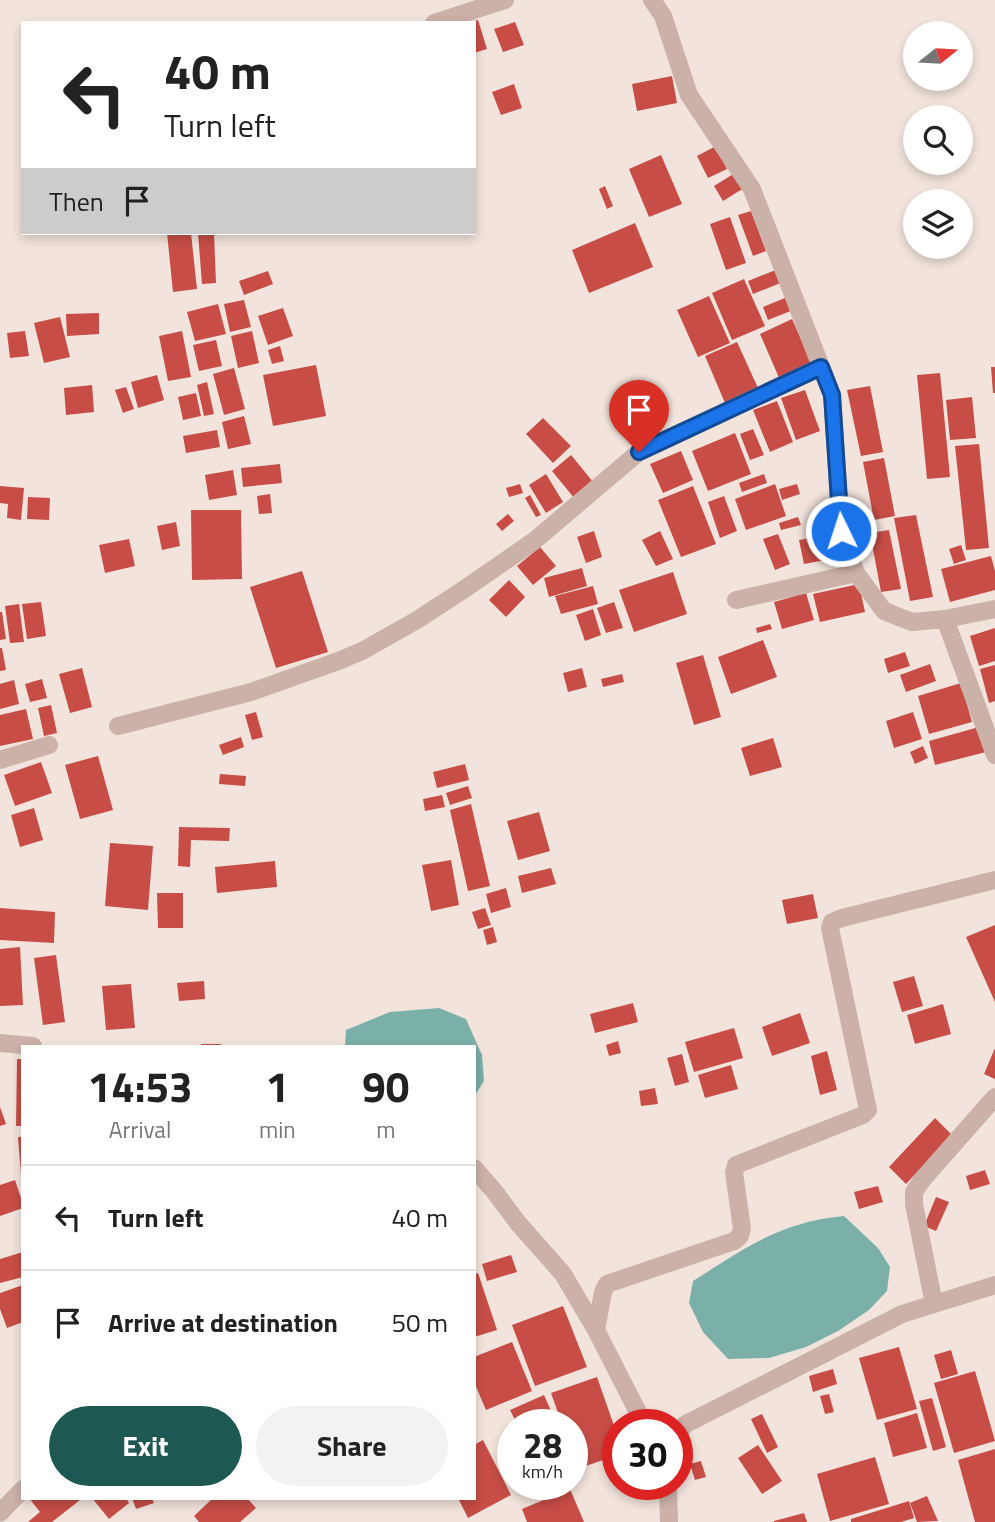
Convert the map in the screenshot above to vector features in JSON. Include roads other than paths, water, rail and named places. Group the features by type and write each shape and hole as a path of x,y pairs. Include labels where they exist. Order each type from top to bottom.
{"street":[{"path":"440,21 505,0"},
{"path":"652,0 663,16 689,95 751,189 832,395 841,531 856,573 884,611 912,622 945,619 995,609"},
{"path":"118,726 251,692 364,650 417,620 534,541 639,452 821,367"},
{"path":"736,600 856,573"},
{"path":"945,619 995,755"},
{"path":"0,760 49,745"},
{"path":"596,1330 607,1284 734,1241 740,1236 742,1229 734,1172 736,1165 863,1115 869,1110 830,928 832,922 995,880"},
{"path":"0,1043 22,1045"},
{"path":"934,1304 914,1204 914,1192 995,1097"},
{"path":"476,1170 563,1274 596,1330 636,1409"},
{"path":"693,1420 901,1314 995,1285"},
{"path":"0,1513 21,1491"},
{"path":"668,1500 669,1522"}],"water":[{"path":"439,1008 466,1019 482,1055 484,1081 476,1094 476,1045 345,1045 346,1030 390,1012"},
{"path":"844,1216 878,1248 890,1267 887,1291 869,1310 838,1331 806,1347 769,1358 728,1359 703,1332 689,1303 693,1281 764,1238 801,1224"}]}
